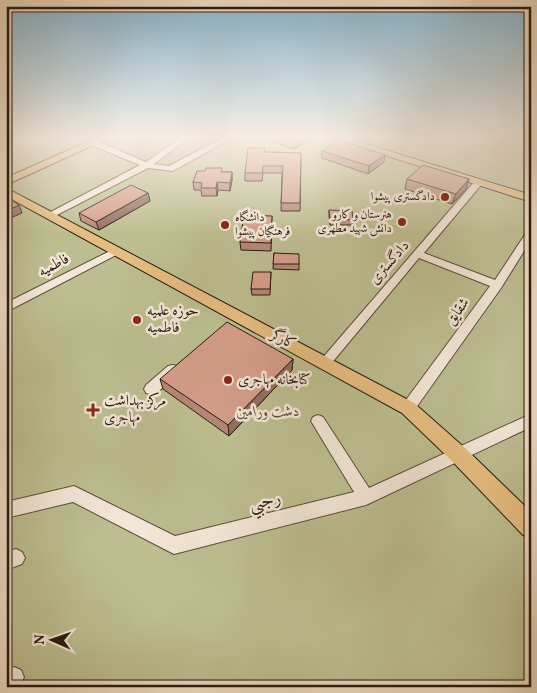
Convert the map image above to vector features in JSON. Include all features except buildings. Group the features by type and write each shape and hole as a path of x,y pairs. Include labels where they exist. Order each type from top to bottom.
{"main road":[{"path":"6,182 33,169"},
{"path":"435,169 531,199"},
{"path":"462,169 531,190"},
{"path":"6,177 21,175"},
{"name":"کارگر","path":"6,191 116,251 232,321 325,362 408,408 459,455 531,527"}],"street":[{"path":"50,214 138,169"},
{"name":"دادگستری","path":"325,362 478,183"},
{"name":"شقايق","path":"408,408 497,285 531,232"},
{"name":"فاطميه","path":"6,308 116,251"},
{"path":"418,254 497,285"},
{"path":"151,389 181,363"},
{"name":"رجبي","path":"6,510 74,494 174,545 366,497 531,420"},
{"path":"318,421 366,497"}],"green space":[{"name":"دشت ورامین","path":"6,169 531,169 531,687 6,687"}],"place":[{"name":"دادگستری پیشوا","path":"445,197"},
{"name":"هنرستان و کارو دانش شهید مطهری","path":"402,222"},
{"name":"دانشگاه فرهنگیان پیشوا","path":"225,225"},
{"name":"حوزه علمیه فاطمیه","path":"137,320"},
{"name":"کتابخانه مهاجری","path":"228,380"},
{"name":"مرکز بهداشت مهاجری","path":"93,410"}]}
